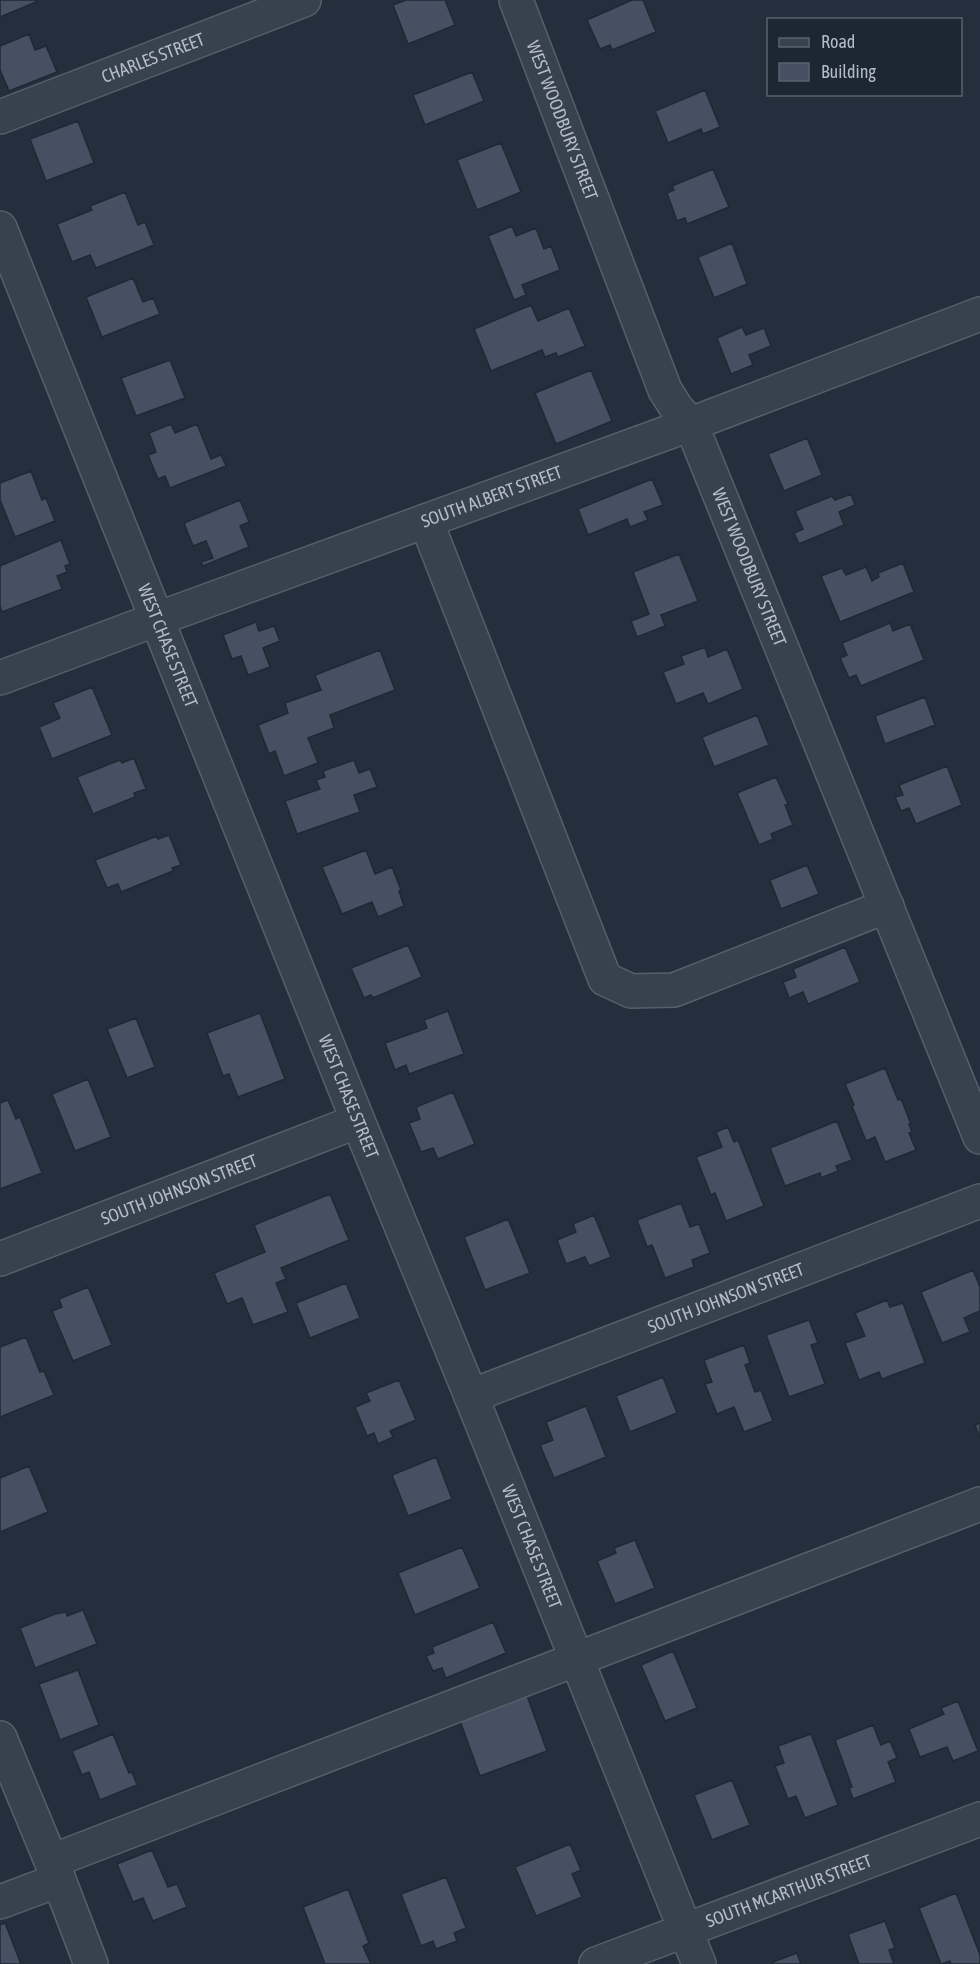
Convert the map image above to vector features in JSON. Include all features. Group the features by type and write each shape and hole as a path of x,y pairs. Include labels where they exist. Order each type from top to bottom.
{"street":[{"name":"CHARLES STREET","path":"0,117 304,0"},
{"name":"WEST WOODBURY STREET","path":"516,0 665,390 677,409 691,424 980,1137"},
{"name":"WEST CHASE STREET","path":"0,228 699,1964"},
{"name":"SOUTH ALBERT STREET","path":"0,678 691,424 980,314"},
{"path":"426,521 605,979 631,991 674,990 886,906"},
{"name":"SOUTH JOHNSON STREET","path":"0,1259 358,1121"},
{"name":"SOUTH JOHNSON STREET","path":"471,1396 980,1201"},
{"path":"0,1902 56,1871 576,1659 980,1504"},
{"path":"0,1738 56,1871 91,1964"},
{"name":"SOUTH MCARTHUR STREET","path":"596,1964 980,1819"}],"building":[{"path":"0,0 35,0 36,2 0,17"},
{"path":"406,0 445,0 455,25 408,44 393,5"},
{"path":"632,0 643,0 656,32 612,50 610,45 600,49 587,20"},
{"path":"29,34 35,50 46,46 57,72 9,91 0,70 0,46"},
{"path":"472,72 484,101 425,125 413,95"},
{"path":"705,90 720,127 703,134 701,129 668,143 655,111"},
{"path":"78,121 94,163 46,181 30,139"},
{"path":"501,143 521,192 477,210 457,160"},
{"path":"713,169 729,207 687,224 685,218 677,221 667,193 674,190 672,186"},
{"path":"125,192 138,225 145,222 154,245 96,268 90,255 72,262 57,224 92,210 90,206"},
{"path":"512,226 516,236 536,228 544,249 551,246 560,270 522,285 526,295 514,300 488,236"},
{"path":"732,243 747,284 714,298 698,257"},
{"path":"133,278 143,302 153,298 160,314 102,337 86,297"},
{"path":"531,305 538,321 569,308 585,346 558,357 556,353 545,357 542,350 491,371 474,329"},
{"path":"742,327 746,335 764,328 771,346 749,355 753,365 731,374 717,338"},
{"path":"170,360 185,398 136,416 121,378"},
{"path":"591,370 612,421 556,444 535,393"},
{"path":"171,424 175,433 197,424 211,459 221,455 226,466 170,488 165,476 158,479 148,455 156,452 149,433"},
{"path":"807,438 822,475 784,491 768,454"},
{"path":"31,471 42,500 46,498 55,521 15,537 0,500 0,483"},
{"path":"652,479 663,505 644,512 648,520 630,527 627,519 588,535 578,509"},
{"path":"851,494 855,505 839,512 844,525 799,544 794,533 803,529 795,511 832,496 835,500"},
{"path":"240,500 249,522 240,526 249,547 203,566 201,562 213,558 206,541 193,546 184,523"},
{"path":"61,540 70,564 65,566 67,572 57,576 62,589 2,612 0,566"},
{"path":"679,554 698,601 661,615 665,626 637,637 631,621 649,614 633,572"},
{"path":"903,563 914,592 840,622 821,576 842,568 846,575 866,567 872,581 879,577 878,573"},
{"path":"256,622 259,631 274,626 280,641 263,648 270,667 248,675 241,656 232,659 223,635"},
{"path":"890,623 893,631 910,624 924,660 861,686 856,675 849,678 840,658 847,655 842,643"},
{"path":"705,647 708,657 727,649 743,689 708,704 703,693 676,704 663,672 684,664 681,656"},
{"path":"380,650 395,690 330,715 334,728 308,738 318,763 284,776 275,751 269,754 258,725 288,713 285,703 321,690 315,675"},
{"path":"92,687 112,735 52,759 39,727 60,718 53,703"},
{"path":"925,697 935,725 885,744 875,716"},
{"path":"757,715 769,745 714,767 702,737"},
{"path":"134,758 146,789 134,793 135,797 93,814 77,777 120,760 122,763"},
{"path":"354,760 359,773 370,769 377,787 354,795 360,812 297,834 285,801 320,789 316,780 325,777 323,771"},
{"path":"947,766 962,805 916,824 909,808 901,811 895,797 903,795 899,785"},
{"path":"776,777 788,804 785,805 793,825 771,834 773,839 759,845 737,793"},
{"path":"169,835 181,865 172,868 173,871 121,892 118,884 107,888 95,860 157,836 158,839"},
{"path":"366,850 375,874 392,867 401,890 399,891 404,906 378,917 372,902 342,914 322,867"},
{"path":"807,865 819,894 781,909 770,880"},
{"path":"408,945 422,977 373,998 371,995 364,998 351,968"},
{"path":"845,947 860,982 808,1004 803,992 789,998 783,982 796,977 793,969"},
{"path":"448,1011 464,1054 409,1074 406,1065 395,1070 385,1043 427,1028 424,1020"},
{"path":"260,1013 285,1079 238,1097 229,1074 223,1076 207,1033"},
{"path":"136,1018 155,1067 127,1078 107,1029"},
{"path":"885,1068 911,1124 909,1124 912,1132 909,1133 916,1150 885,1162 875,1137 866,1141 845,1084"},
{"path":"88,1079 111,1137 75,1151 52,1094"},
{"path":"453,1092 475,1144 438,1159 433,1148 421,1152 409,1123 420,1119 416,1107"},
{"path":"8,1100 16,1119 20,1117 42,1173 0,1189 0,1103"},
{"path":"837,1121 852,1160 836,1166 838,1171 821,1178 820,1173 785,1186 770,1148"},
{"path":"728,1127 734,1142 738,1140 764,1206 726,1221 715,1193 711,1195 696,1157 722,1147 716,1132"},
{"path":"330,1194 349,1240 281,1268 286,1279 276,1283 288,1312 253,1325 242,1298 227,1304 214,1273 265,1252 254,1225"},
{"path":"681,1203 690,1227 699,1224 710,1253 692,1260 694,1267 665,1278 652,1245 647,1247 637,1220"},
{"path":"594,1215 611,1257 589,1266 585,1257 566,1264 557,1240 576,1232 573,1224"},
{"path":"508,1219 530,1273 485,1290 464,1237"},
{"path":"973,1270 980,1287 980,1311 964,1318 970,1332 942,1343 921,1292"},
{"path":"346,1283 360,1318 310,1338 296,1303"},
{"path":"88,1287 112,1345 73,1361 52,1311 62,1307 59,1299"},
{"path":"887,1300 890,1307 903,1303 925,1363 882,1379 879,1372 859,1380 845,1343 865,1336 855,1313"},
{"path":"809,1320 818,1343 811,1345 825,1384 789,1397 766,1335"},
{"path":"26,1337 40,1372 44,1371 54,1395 0,1417 0,1347"},
{"path":"744,1345 750,1363 745,1365 755,1392 761,1390 773,1421 744,1432 734,1407 717,1414 705,1384 712,1382 704,1360"},
{"path":"663,1377 677,1413 630,1432 616,1396"},
{"path":"399,1380 416,1420 390,1431 393,1437 378,1444 374,1433 367,1436 355,1407 370,1401 366,1393"},
{"path":"586,1406 606,1457 554,1478 540,1445 553,1440 546,1422"},
{"path":"980,1423 980,1438 975,1425"},
{"path":"436,1457 452,1499 408,1516 392,1475"},
{"path":"29,1466 48,1512 0,1532 0,1478"},
{"path":"635,1540 655,1588 615,1604 597,1561 616,1553 614,1548"},
{"path":"462,1547 480,1588 415,1615 398,1573"},
{"path":"83,1610 97,1644 35,1668 20,1628 55,1614 66,1612 67,1616"},
{"path":"493,1622 506,1653 446,1678 442,1668 433,1671 426,1656 434,1653 432,1647"},
{"path":"673,1651 697,1708 665,1721 641,1665"},
{"path":"78,1670 99,1725 60,1740 39,1684"},
{"path":"526,1693 547,1751 480,1776 459,1718"},
{"path":"958,1701 978,1751 953,1761 947,1747 920,1757 909,1729 944,1714 941,1708"},
{"path":"873,1725 881,1745 890,1741 897,1758 888,1762 896,1782 853,1799 849,1788 852,1787 835,1740"},
{"path":"113,1734 129,1773 132,1772 137,1785 100,1800 89,1772 82,1775 72,1751"},
{"path":"811,1734 838,1805 805,1818 796,1796 788,1799 775,1766 784,1763 778,1746"},
{"path":"732,1780 750,1825 712,1840 694,1795"},
{"path":"570,1844 581,1870 572,1874 582,1897 536,1916 515,1867"},
{"path":"152,1850 168,1887 177,1884 187,1907 153,1921 143,1898 133,1902 117,1864"},
{"path":"446,1877 466,1928 454,1933 457,1941 436,1949 433,1941 421,1946 401,1894"},
{"path":"348,1889 369,1943 363,1946 371,1964 325,1964 303,1907"},
{"path":"956,1893 980,1955 980,1964 951,1964 950,1961 941,1964 919,1908"},
{"path":"885,1921 895,1948 889,1950 894,1964 859,1964 848,1934"},
{"path":"5,1923 21,1964 0,1964 0,1925"},
{"path":"797,1953 801,1964 774,1964 773,1962"}]}
